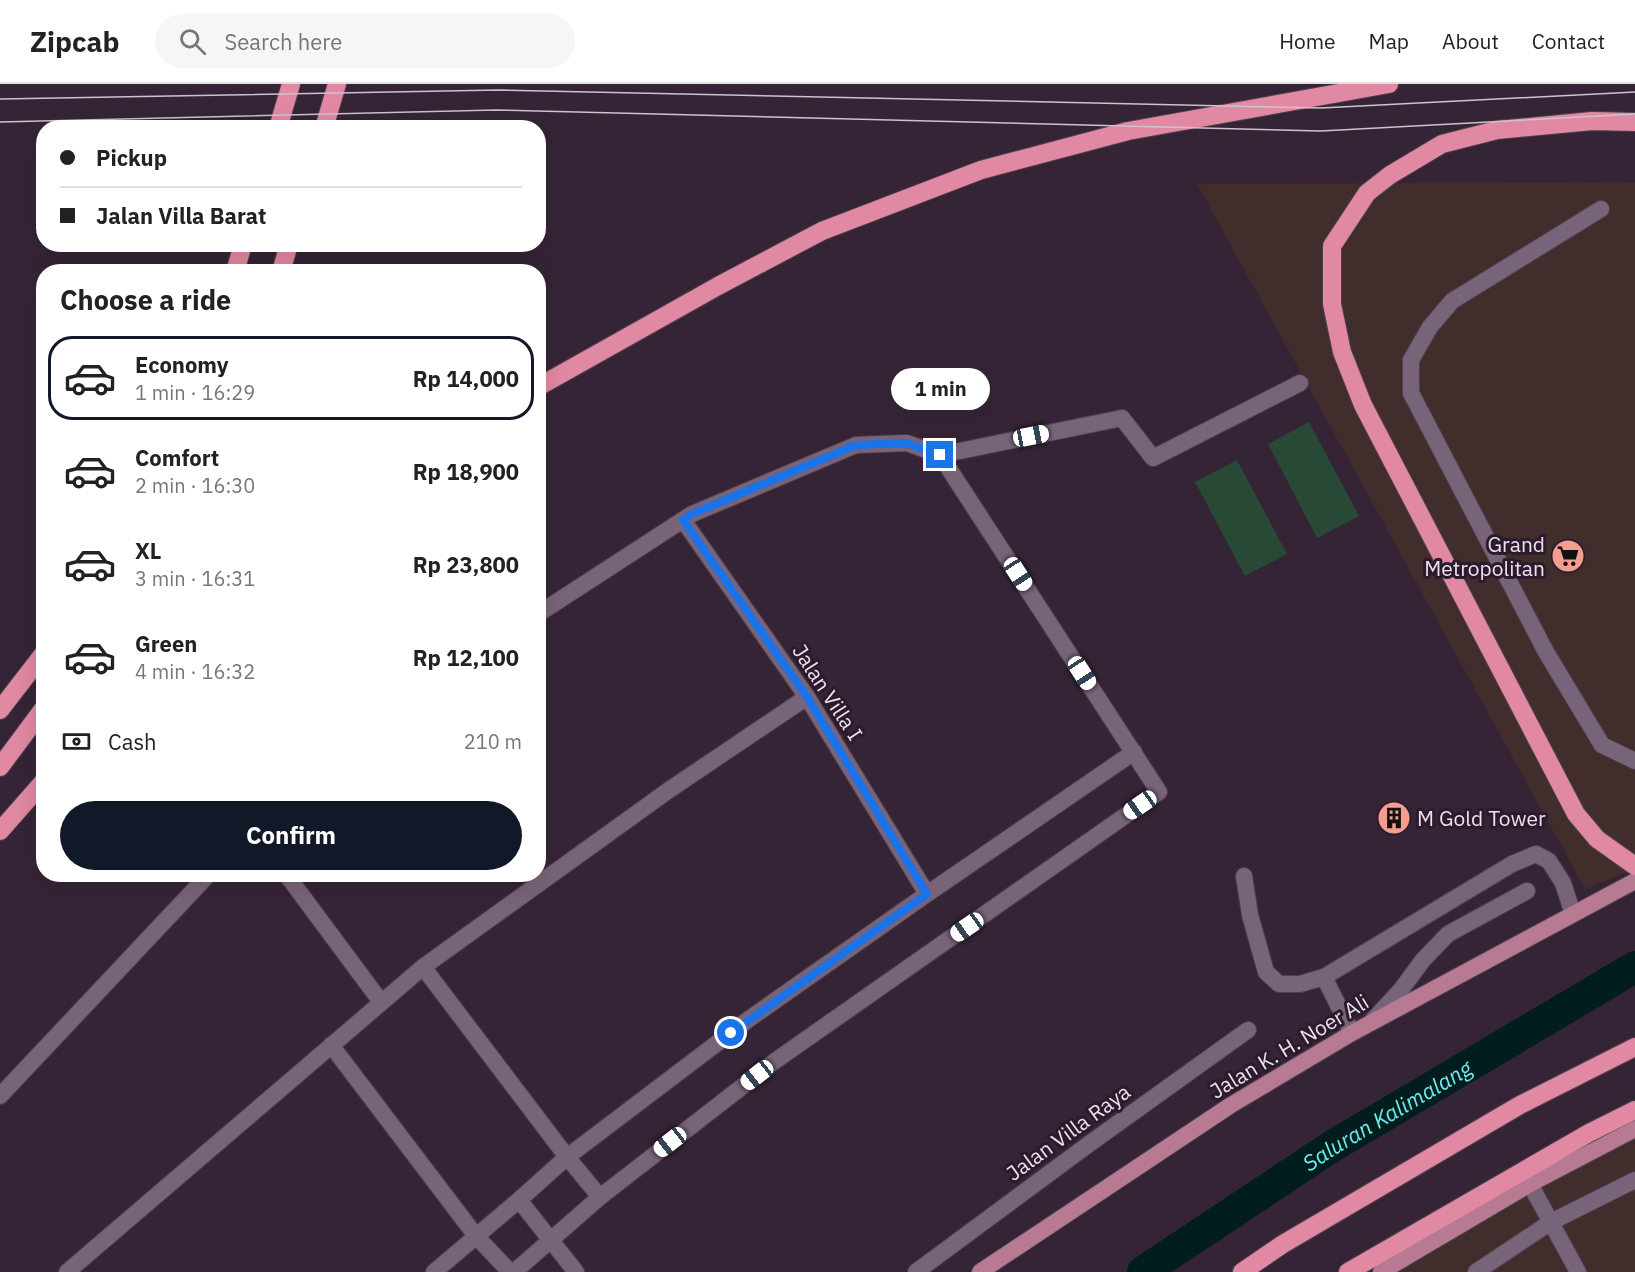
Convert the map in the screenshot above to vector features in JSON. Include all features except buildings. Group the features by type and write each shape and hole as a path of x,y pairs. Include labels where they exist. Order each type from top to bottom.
{"highway":[{"path":"280,120 291,84"},
{"path":"326,120 337,84"},
{"path":"546,383 822,231 981,170 1128,131 1389,84"},
{"path":"1635,122 1592,121 1497,130 1442,144 1390,175 1367,193 1332,246 1332,304 1342,352 1363,405 1576,814 1597,839 1635,866"},
{"path":"0,710 36,663"},
{"path":"0,767 36,719"},
{"path":"0,831 36,790"},
{"path":"1242,1272 1283,1244 1520,1105 1635,1047"},
{"path":"1348,1272 1589,1133 1635,1110"}],"main road":[{"name":"Jalan K. H. Noer Ali","path":"980,1272 1231,1106 1352,1033 1635,881"},
{"path":"1381,1272 1530,1184 1635,1129"}],"street":[{"path":"1601,209 1452,301 1430,327 1411,360 1411,393 1546,652 1602,745 1635,761"},
{"path":"546,609 692,514 856,445 907,443 940,455 1122,418 1153,458 1300,383"},
{"path":"331,1045 476,1236 512,1272 600,1197 775,1061 1160,792 940,455"},
{"name":"Jalan Villa I","path":"683,520 807,697 927,894"},
{"path":"546,878 669,790 807,697"},
{"path":"434,1272 567,1157 749,1019 1134,752"},
{"path":"1244,876 1250,915 1266,972 1279,984 1300,984 1324,977 1512,864 1536,854 1549,861 1563,883 1573,914"},
{"path":"0,1096 201,882"},
{"path":"292,882 381,1002"},
{"path":"67,1272 423,967 541,882"},
{"path":"1371,1023 1400,991 1423,960 1448,934 1527,891"},
{"path":"423,967 600,1197"},
{"path":"1324,977 1352,1033"},
{"name":"Jalan Villa Raya","path":"916,1272 1248,1030"},
{"path":"1476,1272 1551,1222 1635,1180"},
{"path":"1530,1184 1578,1272"},
{"path":"519,1200 576,1272"}],"shaded area":[{"path":"1635,182 1635,869 1585,889 1197,184"},
{"path":"1635,1129 1635,1272 1381,1272"}],"green space":[{"path":"1309,422 1359,516 1317,538 1268,444"},
{"path":"1237,460 1287,554 1245,576 1195,482"}],"waterway":[{"name":"Saluran Kalimalang","path":"1143,1272 1331,1147 1635,967"}],"tram line":[{"path":"0,99 499,90 1321,108 1635,92"},
{"path":"83,120 496,110 1321,131 1635,114"},
{"path":"0,122 36,121"}],"place":[{"name":"Grand Metropolitan","path":"1568,556"},
{"name":"M Gold Tower","path":"1394,818"}],"route":[{"path":"731,1033 927,894 807,697 683,520 692,514 856,445 907,443 940,455"}]}
